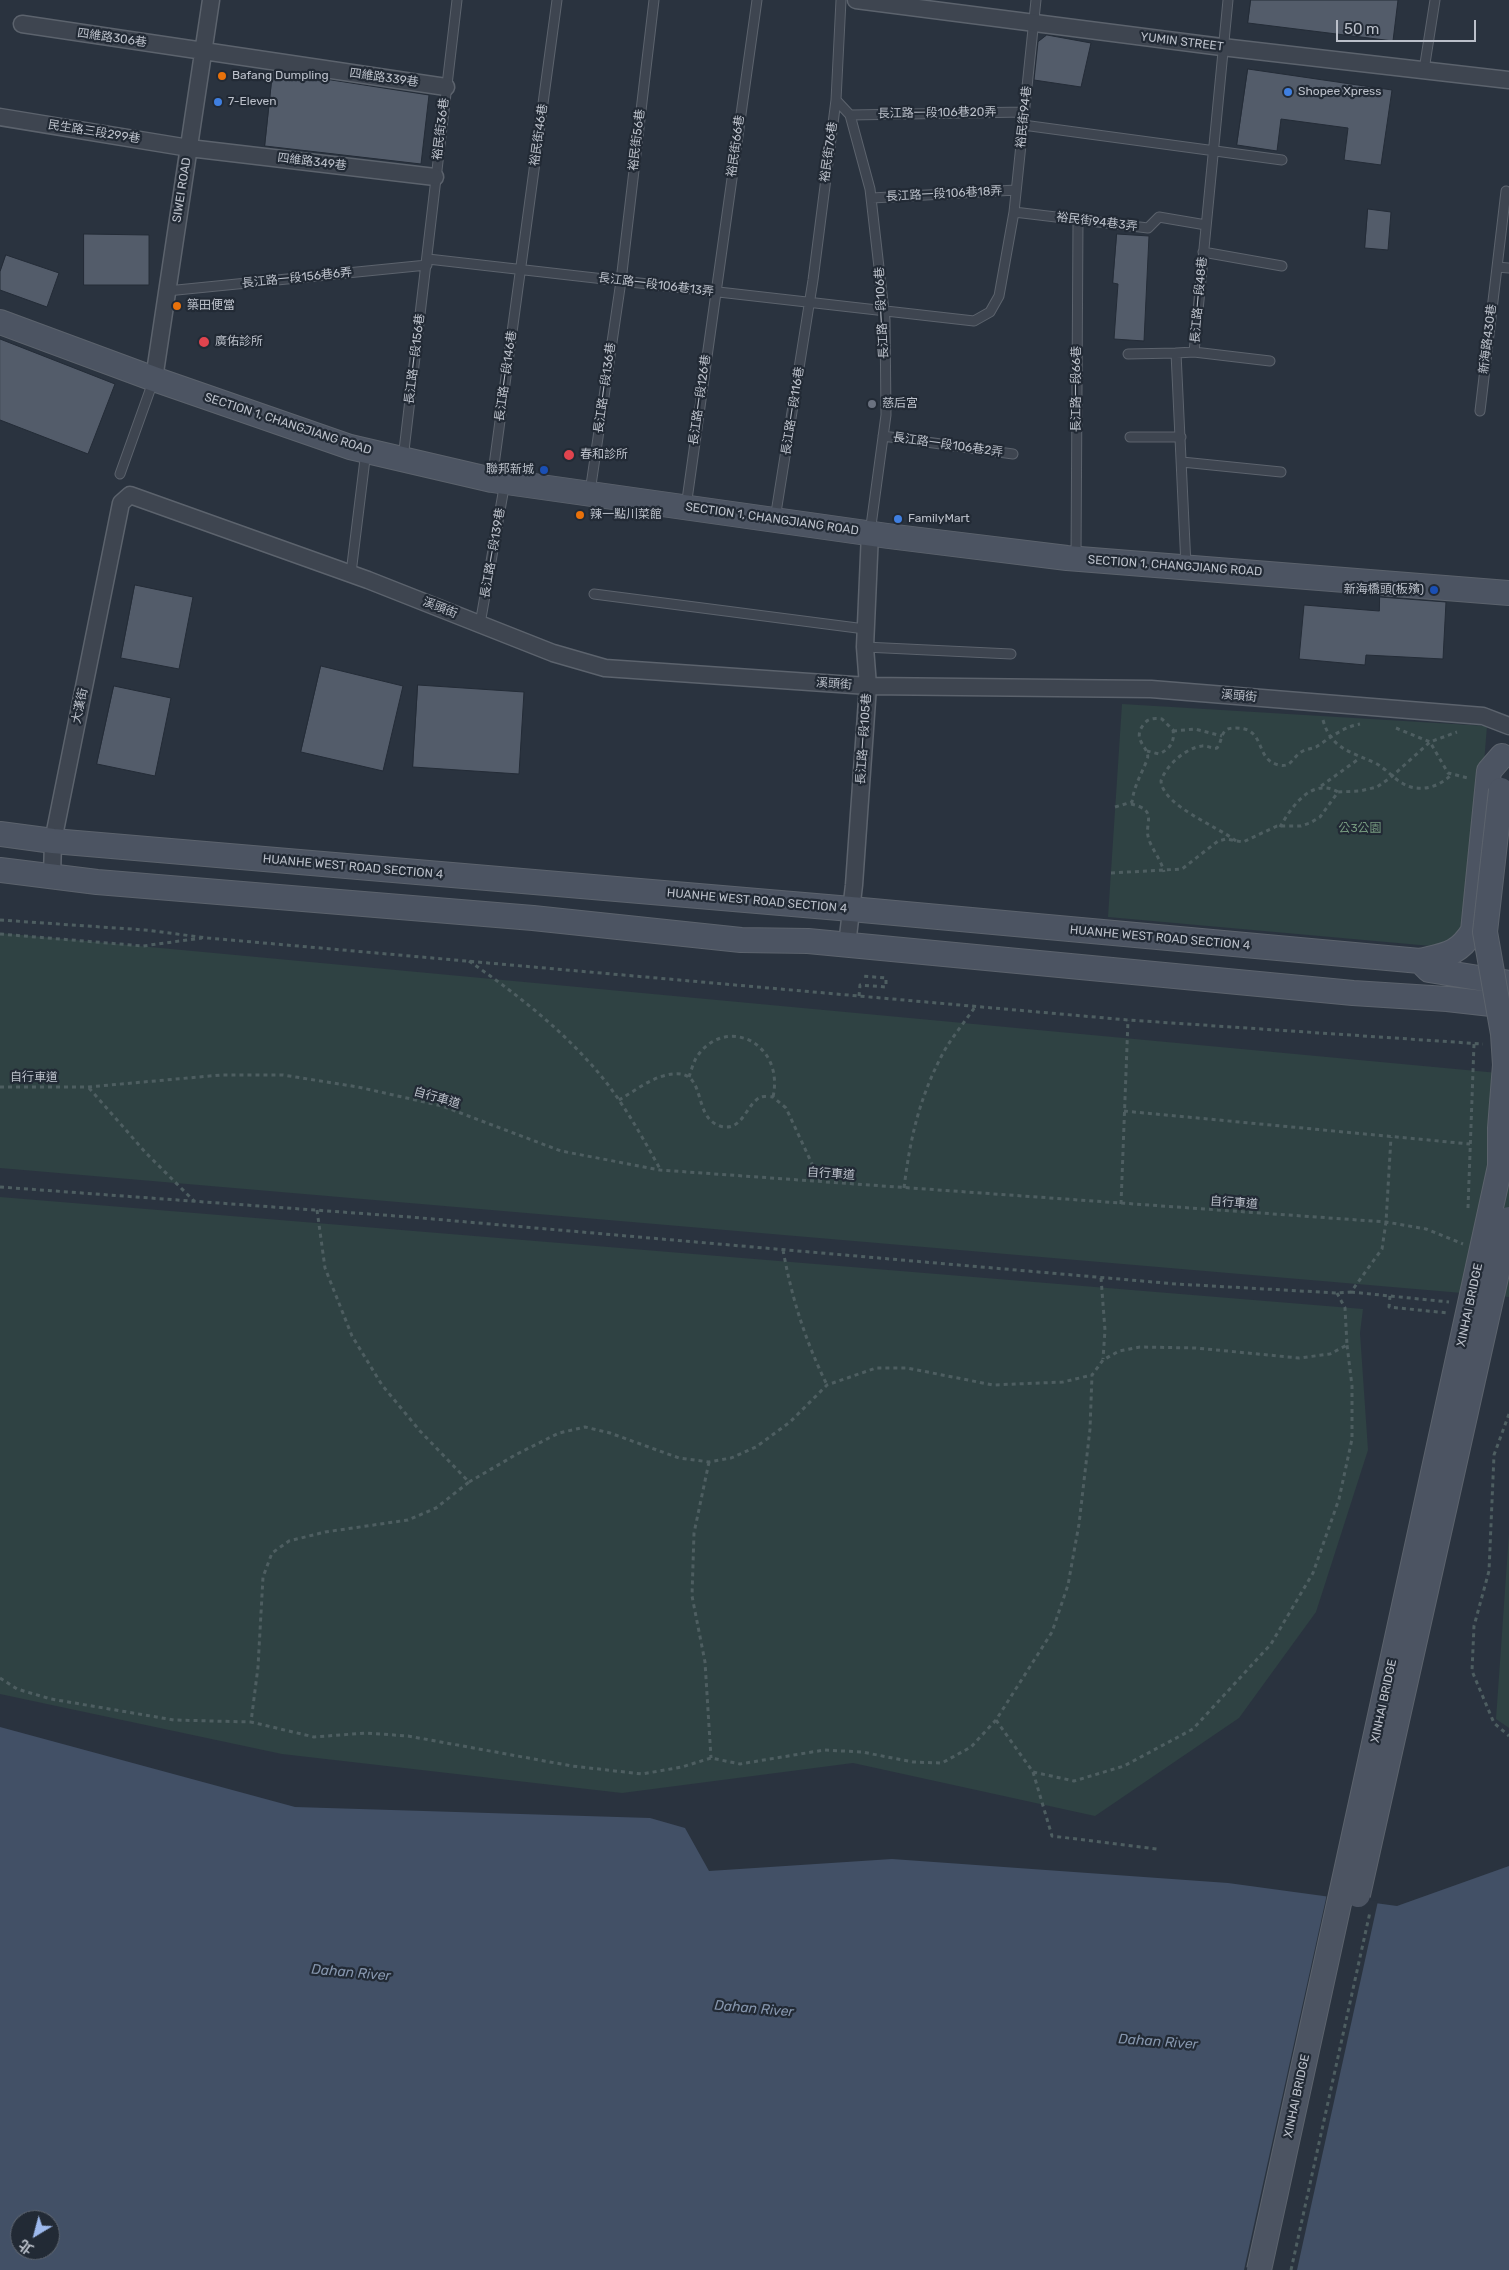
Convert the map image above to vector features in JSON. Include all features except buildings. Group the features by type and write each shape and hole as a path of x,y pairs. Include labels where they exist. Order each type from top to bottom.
{"street":[{"name":"SIWEI ROAD","path":"154,379 211,0"},
{"name":"YUMIN STREET","path":"856,0 1222,47 1509,80"},
{"name":"四維路306巷","path":"22,24 203,51"},
{"name":"四維路339巷","path":"203,51 446,87"},
{"name":"民生路三段299巷","path":"0,117 189,148"},
{"name":"四維路349巷","path":"189,148 435,177"},
{"name":"SECTION 1, CHANGJIANG ROAD","path":"0,322 154,379 366,451 498,481 870,533 1076,558 1509,593"},
{"name":"大漢街","path":"52,876 53,841 121,504 130,495 184,514"},
{"name":"溪頭街","path":"184,514 351,574 553,653 605,668 868,686 1151,689 1483,716 1509,726"},
{"name":"長江路一段105巷","path":"847,945 868,686 865,629 870,533"},
{"path":"1500,1166 1504,1058 1503,1034 1485,932 1506,756"},
{"path":"1420,961 1449,954 1464,946 1473,931 1489,771 1506,756"},
{"name":"HUANHE WEST ROAD SECTION 4","path":"0,834 53,841 851,909 1420,961 1429,970 1509,983"},
{"path":"0,870 97,882 533,918 741,940 808,941 1352,993 1447,999 1509,1006"},
{"name":"XINHAI BRIDGE","path":"1259,2270 1509,1131"},
{"name":"XINHAI BRIDGE","path":"1275,2270 1509,1219"}],"lane":[{"name":"裕民街36巷","path":"427,262 435,177 457,0"},
{"name":"裕民街46巷","path":"521,271 557,0"},
{"name":"裕民街56巷","path":"621,281 654,0"},
{"name":"裕民街66巷","path":"715,292 756,0"},
{"name":"裕民街76巷","path":"810,303 836,100 842,0"},
{"name":"裕民街94巷","path":"884,312 974,321 990,312 999,296 1014,212 1036,0"},
{"name":"長江路一段48巷","path":"1186,566 1176,353 1194,352 1228,0"},
{"path":"1424,70 1435,0"},
{"name":"長江路一段106巷","path":"836,100 850,115 872,198 884,312 886,416 870,533"},
{"name":"長江路一段106巷20弄","path":"850,115 1024,112"},
{"path":"1023,125 1282,160"},
{"name":"長江路一段106巷18弄","path":"872,198 1016,190"},
{"name":"新海路430巷","path":"1480,411 1506,190"},
{"name":"裕民街94巷3弄","path":"1014,212 1148,228 1159,217 1206,225"},
{"name":"長江路一段66巷","path":"1076,558 1078,220"},
{"path":"1203,252 1282,266"},
{"name":"長江路一段106巷13弄","path":"427,262 621,281 884,312"},
{"name":"長江路一段156巷6弄","path":"167,291 427,262"},
{"name":"長江路一段156巷","path":"402,459 427,262"},
{"path":"1497,266 1509,268"},
{"name":"長江路一段146巷","path":"498,481 521,271"},
{"name":"長江路一段136巷","path":"590,494 621,281"},
{"name":"長江路一段126巷","path":"686,507 715,292"},
{"name":"長江路一段116巷","path":"775,520 810,303"},
{"path":"1194,352 1270,361"},
{"path":"1128,354 1176,353"},
{"path":"120,474 154,379"},
{"name":"長江路一段106巷2弄","path":"883,436 1012,454"},
{"path":"1130,437 1181,437"},
{"path":"351,574 366,451"},
{"path":"1182,462 1281,472"},
{"name":"長江路一段139巷","path":"480,624 498,481"},
{"path":"594,594 865,629"},
{"path":"865,647 1011,654"}],"path":[{"path":"1322,716 1330,737 1360,758 1379,766 1393,775 1403,784 1424,789 1441,783 1451,775 1470,778"},
{"path":"1130,803 1140,772 1148,759 1147,751 1141,744 1139,734 1146,721 1152,718 1162,719 1173,731 1173,740 1166,751 1159,754 1147,751"},
{"path":"1236,841 1219,828 1186,810 1168,796 1162,785 1165,772 1187,751 1204,746 1217,748 1222,736 1231,728 1242,728 1254,733 1266,757 1278,765 1284,766 1293,762 1301,752 1316,746 1330,737 1350,727 1366,724"},
{"path":"1389,725 1413,733 1430,742 1451,775"},
{"path":"1173,731 1195,729 1222,736"},
{"path":"1319,788 1329,787 1338,792 1372,789 1393,775 1430,742 1464,729"},
{"path":"1280,827 1301,798 1319,788 1360,758"},
{"path":"1111,873 1164,872 1182,869 1218,841 1243,842 1280,827 1301,826 1320,818 1338,792"},
{"path":"1115,807 1130,803 1139,806 1149,816 1147,834 1164,872"},
{"path":"0,920 145,930 208,938 1128,1020 1491,1044"},
{"path":"0,934 143,946 208,938"},
{"path":"469,960 545,1020 588,1061 619,1100 660,1170"},
{"path":"859,996 860,985 886,987 886,978 862,976"},
{"path":"904,1188 910,1141 922,1098 942,1054 975,1006"},
{"path":"1121,1204 1128,1020"},
{"path":"689,1077 696,1059 708,1045 726,1037 743,1038 761,1046 773,1064 776,1082 773,1096"},
{"path":"1468,1218 1474,1044"},
{"path":"619,1100 662,1076 675,1074 689,1077 697,1084 702,1107 709,1119 721,1127 734,1125 746,1117 754,1103 761,1097 773,1096 786,1108 820,1182"},
{"name":"自行車道","path":"0,1087 88,1087 221,1075 283,1075 358,1086 442,1106 560,1150 660,1170 1386,1222 1426,1229 1466,1246 1467,1236"},
{"path":"88,1087 146,1153 195,1202"},
{"path":"1124,1111 1470,1144"},
{"path":"1351,1292 1382,1249 1386,1222 1391,1137"},
{"path":"0,1187 317,1210 1101,1278 1337,1293 1351,1292 1450,1302"},
{"path":"317,1210 325,1268 352,1336 382,1385 420,1431 470,1482"},
{"path":"783,1250 788,1278 807,1344 827,1384"},
{"path":"1101,1278 1105,1330 1103,1360"},
{"path":"1034,1772 1074,1781 1124,1766 1192,1729 1271,1644 1313,1574 1339,1499 1352,1439 1352,1386 1345,1308 1337,1293"},
{"path":"1390,1296 1389,1307 1452,1314"},
{"path":"0,1678 17,1689 51,1699 174,1720 251,1722 314,1737 366,1733 408,1736 572,1766 642,1774 682,1767 711,1758 740,1764 824,1750 862,1752 913,1762 942,1762 971,1747 996,1720 1052,1632 1068,1585 1086,1476 1092,1375 1103,1360 1118,1351 1140,1348 1196,1348 1299,1358 1330,1354 1347,1346"},
{"path":"251,1722 258,1667 263,1576 272,1553 289,1541 325,1532 408,1520 436,1508 470,1482 517,1454 559,1433 585,1428 610,1433 679,1458 709,1462 731,1458 756,1447 790,1422 827,1384 876,1368 907,1368 993,1385 1063,1382 1092,1375"},
{"path":"1509,1414 1494,1455 1489,1571 1474,1626 1472,1671 1494,1723 1509,1736"},
{"path":"709,1462 694,1533 692,1596 705,1662 711,1758"},
{"path":"996,1720 1034,1772 1052,1836 1157,1849"}],"green space":[{"name":"公3公園","path":"1122,704 1487,726 1472,911 1468,923 1452,942 1431,946 1108,917"},
{"path":"0,933 1509,1074 1509,1297 0,1168"},
{"path":"0,1197 1363,1309 1360,1333 1368,1450 1316,1612 1239,1718 1095,1816 853,1763 622,1793 282,1754 0,1694"},
{"path":"1509,1533 1509,1728 1496,1719"}],"water":[{"name":"Dahan River","path":"0,1727 295,1807 650,1818 685,1828 709,1871 892,1859 1228,1883 1397,1906 1509,1866 1509,2270 0,2270"}],"pier":[{"path":"1327,1894 1378,1901 1297,2270 1244,2270"}],"place":[{"name":"Bafang Dumpling","path":"222,76"},
{"name":"Shopee Xpress","path":"1288,92"},
{"name":"7-Eleven","path":"218,102"},
{"name":"築田便當","path":"177,306"},
{"name":"廣佑診所","path":"204,342"},
{"name":"慈后宮","path":"872,404"},
{"name":"春和診所","path":"569,455"},
{"name":"聯邦新城","path":"544,470"},
{"name":"辣一點川菜館","path":"580,515"},
{"name":"FamilyMart","path":"898,519"},
{"name":"新海橋頭(板殯)","path":"1434,590"}]}
